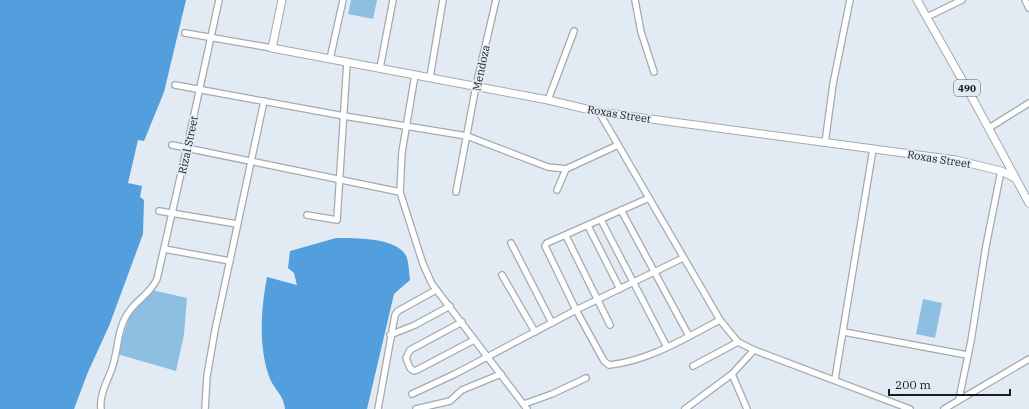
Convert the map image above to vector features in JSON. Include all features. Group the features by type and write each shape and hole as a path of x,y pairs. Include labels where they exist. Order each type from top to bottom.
{"main road":[{"path":"272,48 282,0"},
{"name":"490","path":"917,0 989,128 1029,203"},
{"name":"Roxas Street","path":"272,48 548,100 599,112 956,160 1001,171 1015,178"}],"street":[{"name":"Rizal Street","path":"101,409 102,395 113,365 119,335 125,319 130,310 152,288 157,279 188,148 219,0"},
{"path":"330,60 343,0"},
{"path":"380,68 393,0"},
{"path":"430,77 443,0"},
{"name":"Mendoza","path":"456,192 476,86 496,0"},
{"path":"635,0 641,32 654,72"},
{"path":"825,143 833,84 850,0"},
{"path":"927,17 962,0"},
{"path":"1025,0 1029,8"},
{"path":"548,100 574,31"},
{"path":"185,33 272,48"},
{"path":"307,215 337,220 347,62"},
{"path":"415,74 406,124 400,192 423,264 436,290 450,306 486,356 526,407 586,378"},
{"path":"175,85 344,116 406,124 467,136 486,142 540,165 566,169 618,145"},
{"path":"205,409 207,376 215,330 264,102"},
{"path":"989,128 1029,103"},
{"path":"599,112 720,320 738,342 754,350 835,379 910,409"},
{"path":"172,145 400,192"},
{"path":"835,379 844,332 857,240 873,149"},
{"path":"557,190 566,169"},
{"path":"959,399 971,341 991,217 1001,171"},
{"path":"649,198 566,236 547,243 545,247 576,310 604,361 609,365 633,360 667,347 720,320"},
{"path":"621,210 689,336"},
{"path":"159,211 237,224"},
{"path":"601,220 667,347"},
{"path":"588,226 620,289"},
{"path":"566,236 610,325"},
{"path":"511,243 552,323"},
{"path":"164,249 230,261"},
{"path":"412,394 576,310 683,258"},
{"path":"502,275 535,332"},
{"path":"378,409 394,318 398,311 436,290"},
{"path":"390,335 415,325 450,306"},
{"path":"462,322 410,350 406,358 410,368 414,371 417,370 474,340"},
{"path":"844,332 967,355"},
{"path":"693,366 738,342"},
{"path":"685,409 695,407 732,374 754,350"},
{"path":"944,409 1029,359"},
{"path":"416,409 450,401 466,388 501,374"},
{"path":"732,374 747,409"}],"shaded area":[{"path":"0,0 186,0 164,92 144,141 138,140 128,183 142,186 140,197 144,200 143,234 109,326 88,372 74,409 0,409"},
{"path":"351,0 377,0 373,19 348,14"},
{"path":"336,238 376,240 395,246 403,251 407,258 410,280 394,294 367,409 285,409 281,397 270,379 266,367 262,341 263,302 267,277 297,285 294,273 288,268 290,251"},
{"path":"152,290 187,298 184,335 176,371 117,354 130,315"},
{"path":"923,299 942,303 935,338 916,334"}]}
